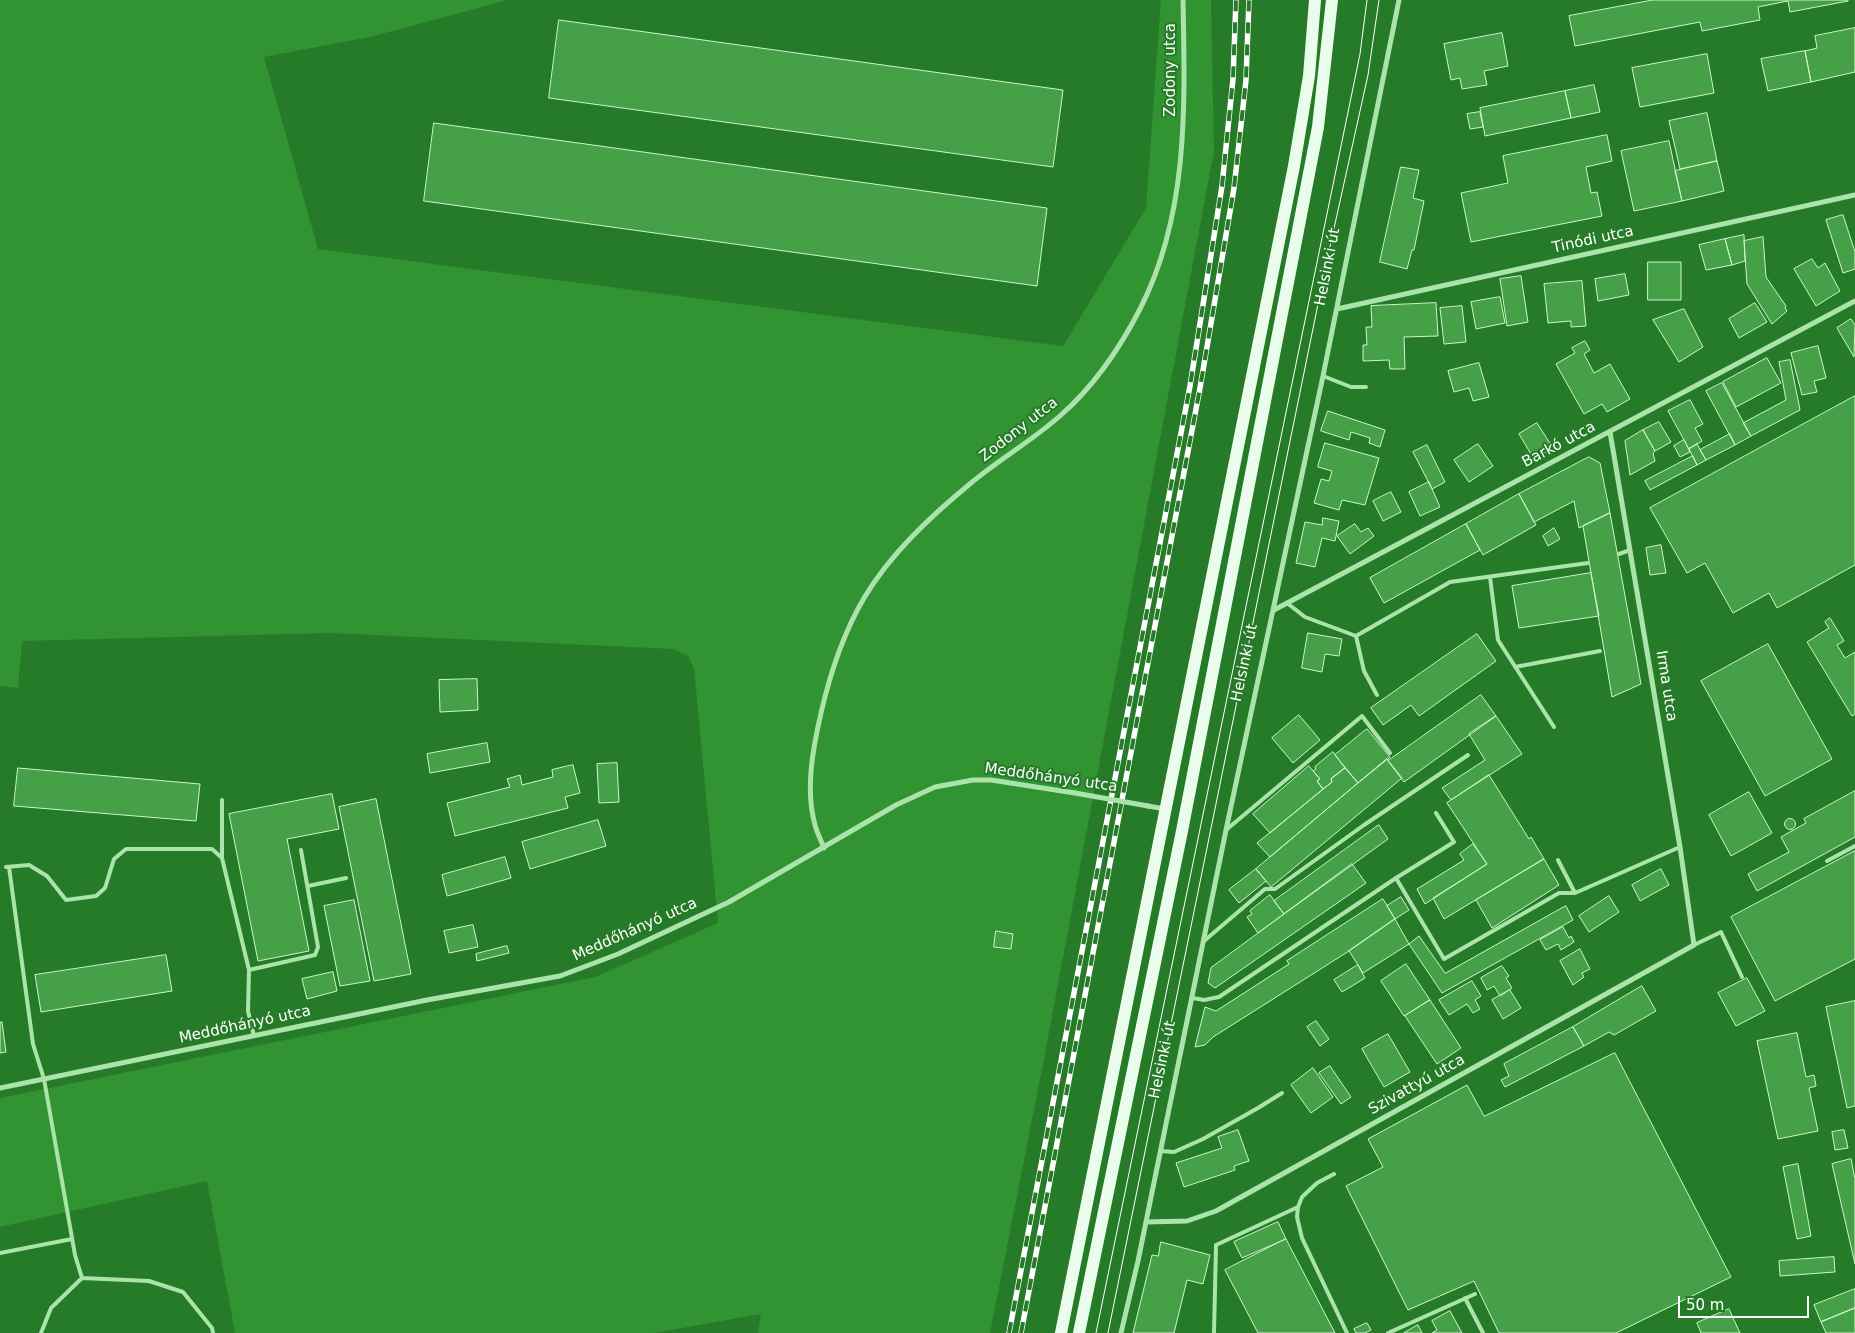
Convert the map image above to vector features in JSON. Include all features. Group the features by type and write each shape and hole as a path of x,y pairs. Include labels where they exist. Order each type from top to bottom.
{"main road":[{"path":"1061,1333 1294,166 1309,76 1315,0"},
{"name":"Helsinki út","path":"1079,1333 1182,831 1318,127 1332,0"},
{"path":"1166,809 1178,803 1189,793"},
{"path":"1166,809 1176,818 1182,831"}],"street":[{"name":"Zodony utca","path":"824,848 815,825 811,804 811,766 824,699 842,647 864,599 880,574 918,530 972,482 1062,414 1089,387 1111,358 1149,290 1162,255 1178,178 1183,141 1183,0"},
{"name":"Helsinki út","path":"1121,1333 1146,1222 1226,830 1337,309 1399,0"},
{"name":"Tinódi utca","path":"1337,309 1855,195"},
{"name":"Barkó utca","path":"1274,610 1855,301"},
{"name":"Irma utca","path":"1610,432 1680,846 1694,945"},
{"name":"Meddőhányó utca","path":"0,1088 427,1000 560,976 618,954 729,902 896,805 926,791 951,783 991,780 1166,809"},
{"name":"Szivattyú utca","path":"1146,1222 1187,1221 1216,1211 1694,945"}],"lane":[{"path":"1323,376 1351,387 1366,387"},
{"path":"1619,554 1630,550"},
{"path":"1356,636 1450,582 1588,563"},
{"path":"1490,577 1498,640 1554,727"},
{"path":"1287,603 1305,617 1356,636"},
{"path":"1356,636 1364,671 1377,695"},
{"path":"1515,667 1600,651"},
{"path":"1226,830 1362,716 1390,753"},
{"path":"1204,941 1265,889 1275,889 1364,825 1468,755"},
{"path":"222,800 222,858 249,970 248,1011 254,1036"},
{"path":"1193,998 1204,1000 1219,997 1396,878 1454,842 1436,813"},
{"path":"1396,878 1444,959 1559,893 1575,893 1680,846"},
{"path":"1827,861 1855,846"},
{"path":"82,1278 72,1239 44,1079 34,1044 8,867 29,865 47,876 66,900 96,896 105,888 114,859 126,849 212,849 222,858"},
{"path":"249,970 315,955 318,947 301,850"},
{"path":"1558,860 1575,893"},
{"path":"308,886 346,878"},
{"path":"1694,945 1721,932 1742,977"},
{"path":"1160,1150 1174,1152 1203,1139 1282,1093"},
{"path":"1334,1174 1311,1188 1302,1197 1298,1207 1298,1224 1302,1238 1347,1333"},
{"path":"1214,1333 1216,1245 1298,1207"},
{"path":"0,1253 72,1239"},
{"path":"41,1333 51,1308 82,1278 149,1281 183,1292 212,1328 213,1333"},
{"path":"1388,1333 1475,1294"},
{"path":"1465,1298 1483,1333"}],"green space":[{"path":"0,0 508,0 370,37 264,57 318,249 1063,346 1146,208 1161,0 1211,0 1214,151 1044,1059 990,1333 758,1333 761,1314 654,1333 235,1333 207,1181 0,1227 0,1098 595,977 718,923 694,668 688,656 673,649 330,633 22,641 18,688 0,686"}],"building":[{"path":"1653,0 1848,1 1790,12 1788,1 1758,7 1760,20 1702,31 1700,22 1575,46 1569,16"},
{"path":"559,20 1063,90 1053,167 549,98"},
{"path":"1855,28 1855,72 1811,82 1805,51 1817,48 1815,36"},
{"path":"1502,33 1508,66 1484,71 1487,85 1462,89 1460,78 1451,80 1444,44"},
{"path":"1805,51 1811,82 1768,91 1761,59"},
{"path":"1707,54 1714,93 1640,107 1632,68"},
{"path":"1594,85 1600,112 1571,118 1565,91"},
{"path":"1565,91 1571,118 1485,136 1480,108"},
{"path":"1480,112 1483,127 1470,129 1467,114"},
{"path":"1707,113 1717,161 1680,169 1669,121"},
{"path":"434,123 1047,208 1037,286 424,201"},
{"path":"1607,135 1612,161 1586,167 1591,193 1597,192 1602,216 1471,242 1461,193 1508,183 1503,156"},
{"path":"1669,141 1682,201 1634,211 1621,151"},
{"path":"1717,161 1724,191 1682,201 1675,171"},
{"path":"1401,167 1419,170 1413,198 1424,201 1414,250 1412,250 1407,269 1380,262"},
{"path":"1843,215 1855,252 1855,269 1843,273 1826,220"},
{"path":"1744,235 1745,261 1732,265 1725,239"},
{"path":"1763,237 1766,277 1786,306 1787,311 1772,324 1747,284 1744,241"},
{"path":"1725,239 1732,265 1706,270 1699,245"},
{"path":"1812,259 1818,268 1825,263 1840,291 1816,306 1794,269"},
{"path":"1648,262 1681,262 1681,300 1648,300"},
{"path":"1625,274 1629,295 1598,301 1595,279"},
{"path":"1521,276 1528,322 1507,326 1500,279"},
{"path":"1582,281 1586,326 1571,327 1571,321 1548,323 1544,284"},
{"path":"1500,297 1505,323 1476,329 1471,302"},
{"path":"1436,303 1438,336 1404,337 1405,369 1390,369 1389,360 1363,361 1363,345 1367,345 1366,327 1372,327 1371,306"},
{"path":"1755,303 1767,322 1739,338 1729,319"},
{"path":"1462,306 1466,342 1444,344 1440,308"},
{"path":"1684,309 1703,347 1679,362 1653,320"},
{"path":"1851,319 1855,325 1854,357 1837,328"},
{"path":"1585,341 1590,350 1584,354 1594,373 1610,364 1630,399 1607,412 1602,404 1584,414 1556,364 1575,353 1572,348"},
{"path":"1818,346 1826,378 1814,381 1817,392 1802,395 1791,353"},
{"path":"1767,358 1781,383 1736,407 1723,382"},
{"path":"1790,360 1800,410 1751,436 1743,423 1786,400 1779,362"},
{"path":"1479,363 1489,397 1473,401 1469,388 1454,392 1448,371"},
{"path":"1722,383 1751,436 1735,445 1706,391"},
{"path":"1855,396 1855,565 1777,608 1769,593 1733,613 1705,563 1687,573 1650,508"},
{"path":"1690,400 1703,424 1695,428 1702,441 1689,449 1668,411"},
{"path":"1328,411 1385,430 1380,447 1369,443 1370,438 1351,432 1349,440 1321,431"},
{"path":"1659,422 1671,442 1655,451 1643,430"},
{"path":"1537,423 1553,448 1534,459 1519,434"},
{"path":"1643,430 1655,451 1653,453 1655,461 1630,475 1625,441"},
{"path":"1730,434 1735,445 1706,460 1700,450"},
{"path":"1684,440 1690,452 1680,457 1674,446"},
{"path":"1325,443 1379,458 1365,505 1342,500 1339,510 1314,503 1321,479 1329,481 1332,471 1318,467"},
{"path":"1478,444 1493,466 1469,482 1454,460"},
{"path":"1697,444 1706,460 1697,465 1689,449"},
{"path":"1427,445 1445,482 1432,489 1413,452"},
{"path":"1693,456 1697,465 1650,490 1645,481"},
{"path":"1589,457 1600,463 1610,513 1579,528 1574,501 1534,522 1519,494"},
{"path":"1429,482 1440,507 1420,516 1409,492"},
{"path":"1391,492 1401,512 1383,521 1373,501"},
{"path":"1519,494 1536,525 1483,555 1466,524"},
{"path":"1610,513 1641,684 1612,697 1583,526"},
{"path":"1323,518 1339,521 1335,541 1322,538 1315,567 1296,563 1305,522 1322,525"},
{"path":"1355,524 1361,532 1368,528 1374,536 1350,554 1337,536"},
{"path":"1466,524 1480,550 1384,603 1370,578"},
{"path":"1554,528 1560,539 1548,546 1543,536"},
{"path":"1661,545 1666,573 1650,575 1646,548"},
{"path":"1591,573 1599,616 1519,628 1512,586"},
{"path":"1830,618 1844,641 1837,645 1845,658 1855,652 1855,714 1852,716 1807,642 1829,628 1825,622"},
{"path":"1308,633 1342,639 1339,656 1325,654 1322,672 1302,668"},
{"path":"1477,634 1496,661 1419,716 1411,705 1383,725 1371,708"},
{"path":"1768,644 1832,759 1765,796 1701,681"},
{"path":"477,679 478,710 440,712 439,680"},
{"path":"1481,695 1496,716 1404,782 1388,761"},
{"path":"1299,715 1320,740 1293,763 1272,738"},
{"path":"1496,716 1522,754 1451,800 1442,788 1485,760 1469,734"},
{"path":"1367,729 1390,757 1358,783 1335,755"},
{"path":"487,743 490,762 430,773 427,754"},
{"path":"1333,752 1345,768 1331,779 1332,782 1323,789 1317,781 1320,779 1313,771 1316,769 1315,767"},
{"path":"1387,759 1402,778 1271,887 1256,869"},
{"path":"617,763 619,802 599,803 597,764"},
{"path":"573,765 580,793 565,797 568,808 455,836 447,803 510,787 507,779 520,775 522,785 553,777 552,770"},
{"path":"1309,766 1320,779 1317,781 1323,789 1270,833 1253,814"},
{"path":"18,768 200,784 196,821 14,806"},
{"path":"1345,768 1358,783 1270,857 1257,843 1332,782 1331,779"},
{"path":"1489,775 1529,839 1531,837 1544,859 1444,919 1433,898 1487,864 1447,803"},
{"path":"1855,791 1855,837 1757,891 1748,874 1789,852 1781,837 1806,823 1804,819"},
{"path":"1749,792 1772,833 1731,856 1709,815"},
{"path":"332,794 339,829 287,839 309,951 258,961 229,814"},
{"path":"376,799 411,974 374,981 339,807"},
{"path":"1788,819 1792,819 1795,824 1794,828 1788,829 1785,826 1785,822"},
{"path":"598,820 606,846 530,869 522,842"},
{"path":"1379,825 1388,839 1284,914 1274,901"},
{"path":"1473,844 1487,864 1425,904 1417,889 1464,860 1460,854"},
{"path":"1855,851 1855,959 1775,1001 1731,917"},
{"path":"505,857 511,878 447,896 442,875"},
{"path":"1544,859 1559,885 1492,928 1476,900"},
{"path":"1352,864 1366,883 1215,988 1208,983 1211,968"},
{"path":"1256,869 1266,881 1239,903 1229,890"},
{"path":"1661,869 1669,885 1640,901 1632,885"},
{"path":"1270,895 1284,914 1258,933 1247,917 1252,914 1250,911"},
{"path":"1609,896 1619,912 1589,932 1579,916"},
{"path":"1401,897 1409,910 1395,919 1387,906"},
{"path":"1383,899 1395,919 1349,951 1213,1037 1205,1045 1195,1047 1205,1007 1216,1011 1289,964 1287,961"},
{"path":"354,900 370,981 340,986 324,906"},
{"path":"1566,906 1573,920 1442,993 1409,944 1419,936 1445,973"},
{"path":"1395,919 1409,944 1363,973 1349,951"},
{"path":"473,925 478,947 449,953 444,931"},
{"path":"1563,927 1569,938 1571,936 1574,942 1561,950 1558,944 1546,950 1540,940"},
{"path":"996,931 1013,934 1011,949 994,947"},
{"path":"507,946 509,953 477,961 476,954"},
{"path":"1580,949 1590,969 1582,973 1584,977 1573,985 1560,961"},
{"path":"166,955 172,991 41,1012 35,975"},
{"path":"1406,964 1430,1000 1404,1016 1381,981"},
{"path":"1358,965 1365,978 1342,992 1334,980"},
{"path":"1502,966 1509,976 1506,978 1512,988 1500,996 1494,986 1487,990 1481,978"},
{"path":"333,972 337,991 307,999 302,979"},
{"path":"1747,978 1765,1011 1736,1026 1718,993"},
{"path":"1472,981 1481,996 1475,1000 1480,1009 1473,1013 1467,1004 1449,1015 1439,1000"},
{"path":"1642,986 1656,1011 1614,1035 1609,1032 1584,1046 1573,1027"},
{"path":"1510,990 1521,1008 1503,1019 1492,1000"},
{"path":"1430,1000 1461,1048 1437,1064 1405,1016"},
{"path":"1855,1001 1855,1106 1847,1108 1826,1007"},
{"path":"1316,1021 1329,1039 1320,1046 1307,1027"},
{"path":"2,1022 6,1052 0,1053 0,1023"},
{"path":"1573,1027 1584,1046 1505,1087 1501,1080 1509,1076 1504,1064"},
{"path":"1797,1033 1806,1077 1814,1075 1816,1086 1809,1088 1818,1131 1778,1139 1757,1041"},
{"path":"1388,1034 1410,1072 1384,1087 1362,1049"},
{"path":"1615,1053 1731,1277 1616,1333 1499,1333 1474,1281 1408,1310 1346,1186 1383,1167 1368,1139 1467,1085 1484,1116"},
{"path":"1330,1066 1351,1097 1341,1104 1319,1073"},
{"path":"1313,1068 1333,1097 1311,1113 1291,1085"},
{"path":"1238,1130 1249,1161 1234,1166 1235,1170 1184,1187 1176,1163 1222,1148 1218,1137"},
{"path":"1844,1130 1848,1148 1835,1150 1832,1132"},
{"path":"1851,1159 1855,1179 1855,1264 1832,1164"},
{"path":"1798,1164 1811,1236 1797,1239 1783,1167"},
{"path":"1278,1222 1286,1239 1242,1258 1234,1242"},
{"path":"1286,1239 1335,1333 1258,1333 1225,1270"},
{"path":"1161,1242 1210,1255 1203,1284 1187,1280 1174,1333 1133,1333 1152,1255 1158,1256"},
{"path":"1834,1257 1835,1272 1780,1276 1779,1261"},
{"path":"1855,1289 1855,1308 1821,1322 1814,1305"},
{"path":"1855,1308 1855,1333 1826,1333 1821,1322"},
{"path":"1729,1309 1740,1333 1701,1333 1697,1323"},
{"path":"1450,1311 1462,1333 1432,1333 1437,1330 1432,1321"},
{"path":"1367,1323 1371,1330 1365,1333 1356,1333 1354,1329"},
{"path":"1418,1325 1422,1333 1404,1333"}],"tram line":[{"path":"1096,1333 1360,54 1367,0"},
{"path":"1108,1333 1327,260 1368,75 1379,0"}],"railway":[{"path":"1009,1333 1190,386 1222,186 1233,79 1236,0"},
{"path":"1021,1333 1200,388 1234,188 1246,80 1249,0"}]}
